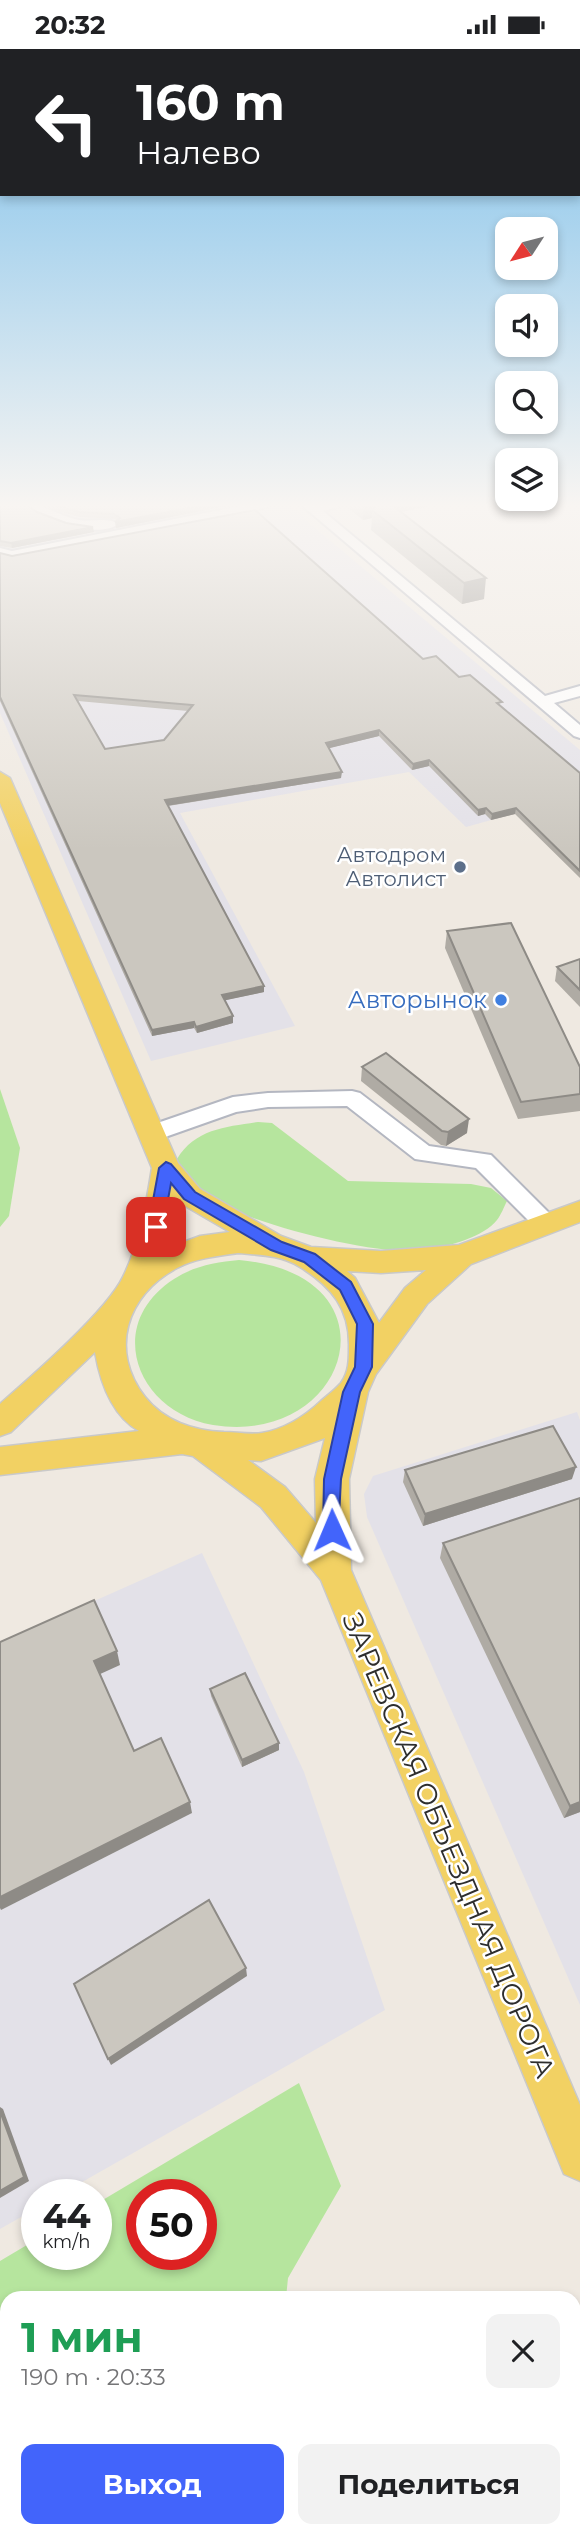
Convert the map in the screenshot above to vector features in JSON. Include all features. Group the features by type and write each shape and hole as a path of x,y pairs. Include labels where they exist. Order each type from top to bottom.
{"main road":[{"path":"0,778 166,1168 190,1196 277,1246 309,1258 345,1286 365,1324 358,1380 332,1479 334,1570"},
{"path":"0,1423 43,1385 118,1308 136,1283 156,1227 166,1168"},
{"path":"309,1258 381,1262 461,1256 580,1210"},
{"path":"136,1283 165,1261 200,1247 239,1242 277,1246"},
{"path":"0,1461 192,1443 261,1447 314,1428 358,1380 416,1296 461,1256"},
{"path":"118,1308 108,1345 116,1383 142,1417 192,1443 273,1497 334,1570"},
{"name":"ЗАРЕВСКАЯ ОБЪЕЗДНАЯ ДОРОГА","path":"334,1570 580,2158"}],"street":[{"path":"443,618 580,733"},
{"path":"542,701 580,691"},
{"path":"151,1133 233,1105 268,1100 352,1098 423,1153 483,1161 546,1224"}],"shaded area":[{"path":"0,618 423,618 580,750 580,795 466,827 409,772 180,813 295,1026 151,1061 0,713"},
{"path":"577,1412 580,1420 580,2005 367,1517 364,1494 373,1476"},
{"path":"202,1553 304,1772 385,2010 87,2179 21,2179 21,2217 0,2229 0,1643"}],"green space":[{"path":"0,1089 20,1148 9,1216 0,1227"},
{"path":"258,1122 272,1123 348,1181 471,1184 491,1188 507,1201 497,1220 484,1231 428,1250 405,1251 343,1243 274,1225 243,1214 196,1191 187,1180 177,1159 184,1149 202,1135"},
{"path":"239,1260 290,1272 323,1295 339,1324 339,1356 325,1386 298,1410 260,1425 213,1425 187,1417 165,1403 149,1385 138,1364 135,1342 139,1319 152,1298 174,1279 205,1265"},
{"path":"299,2083 341,2186 288,2278 287,2291 0,2291 0,2261 21,2249 21,2270 112,2270 112,2194 126,2186 126,2270 217,2270 217,2179 138,2179"}],"building":[{"path":"0,618 377,618 423,659 436,656 459,677 470,675 502,702 497,703 580,773 580,871 516,808 492,814 486,808 478,810 429,760 413,764 379,730 326,743 342,772 165,800 264,986 222,995 233,1016 196,1027 194,1022 152,1030 0,697","holes":["74,695 193,705 164,740 105,749"]},
{"path":"511,923 580,1067 580,1094 521,1102 447,931"},
{"path":"580,959 580,990 557,967"},
{"path":"386,1053 469,1119 448,1132 442,1131 362,1067"},
{"path":"553,1426 576,1467 425,1514 405,1470"},
{"path":"580,1498 580,1802 570,1806 443,1543"},
{"path":"94,1600 117,1651 94,1661 134,1751 161,1738 190,1802 0,1897 0,1642"},
{"path":"245,1673 279,1743 242,1760 210,1689"},
{"path":"209,1900 246,1968 108,2059 74,1984"},
{"path":"0,2111 24,2177 0,2191"}],"place":[{"name":"Автодром Автолист","path":"460,867"},
{"name":"Авторынок","path":"501,1000"}],"route":[{"path":"156,1227 166,1168 190,1196 277,1246 309,1258 345,1286 365,1324 364,1367 352,1392 332,1479 332,1530"}]}
